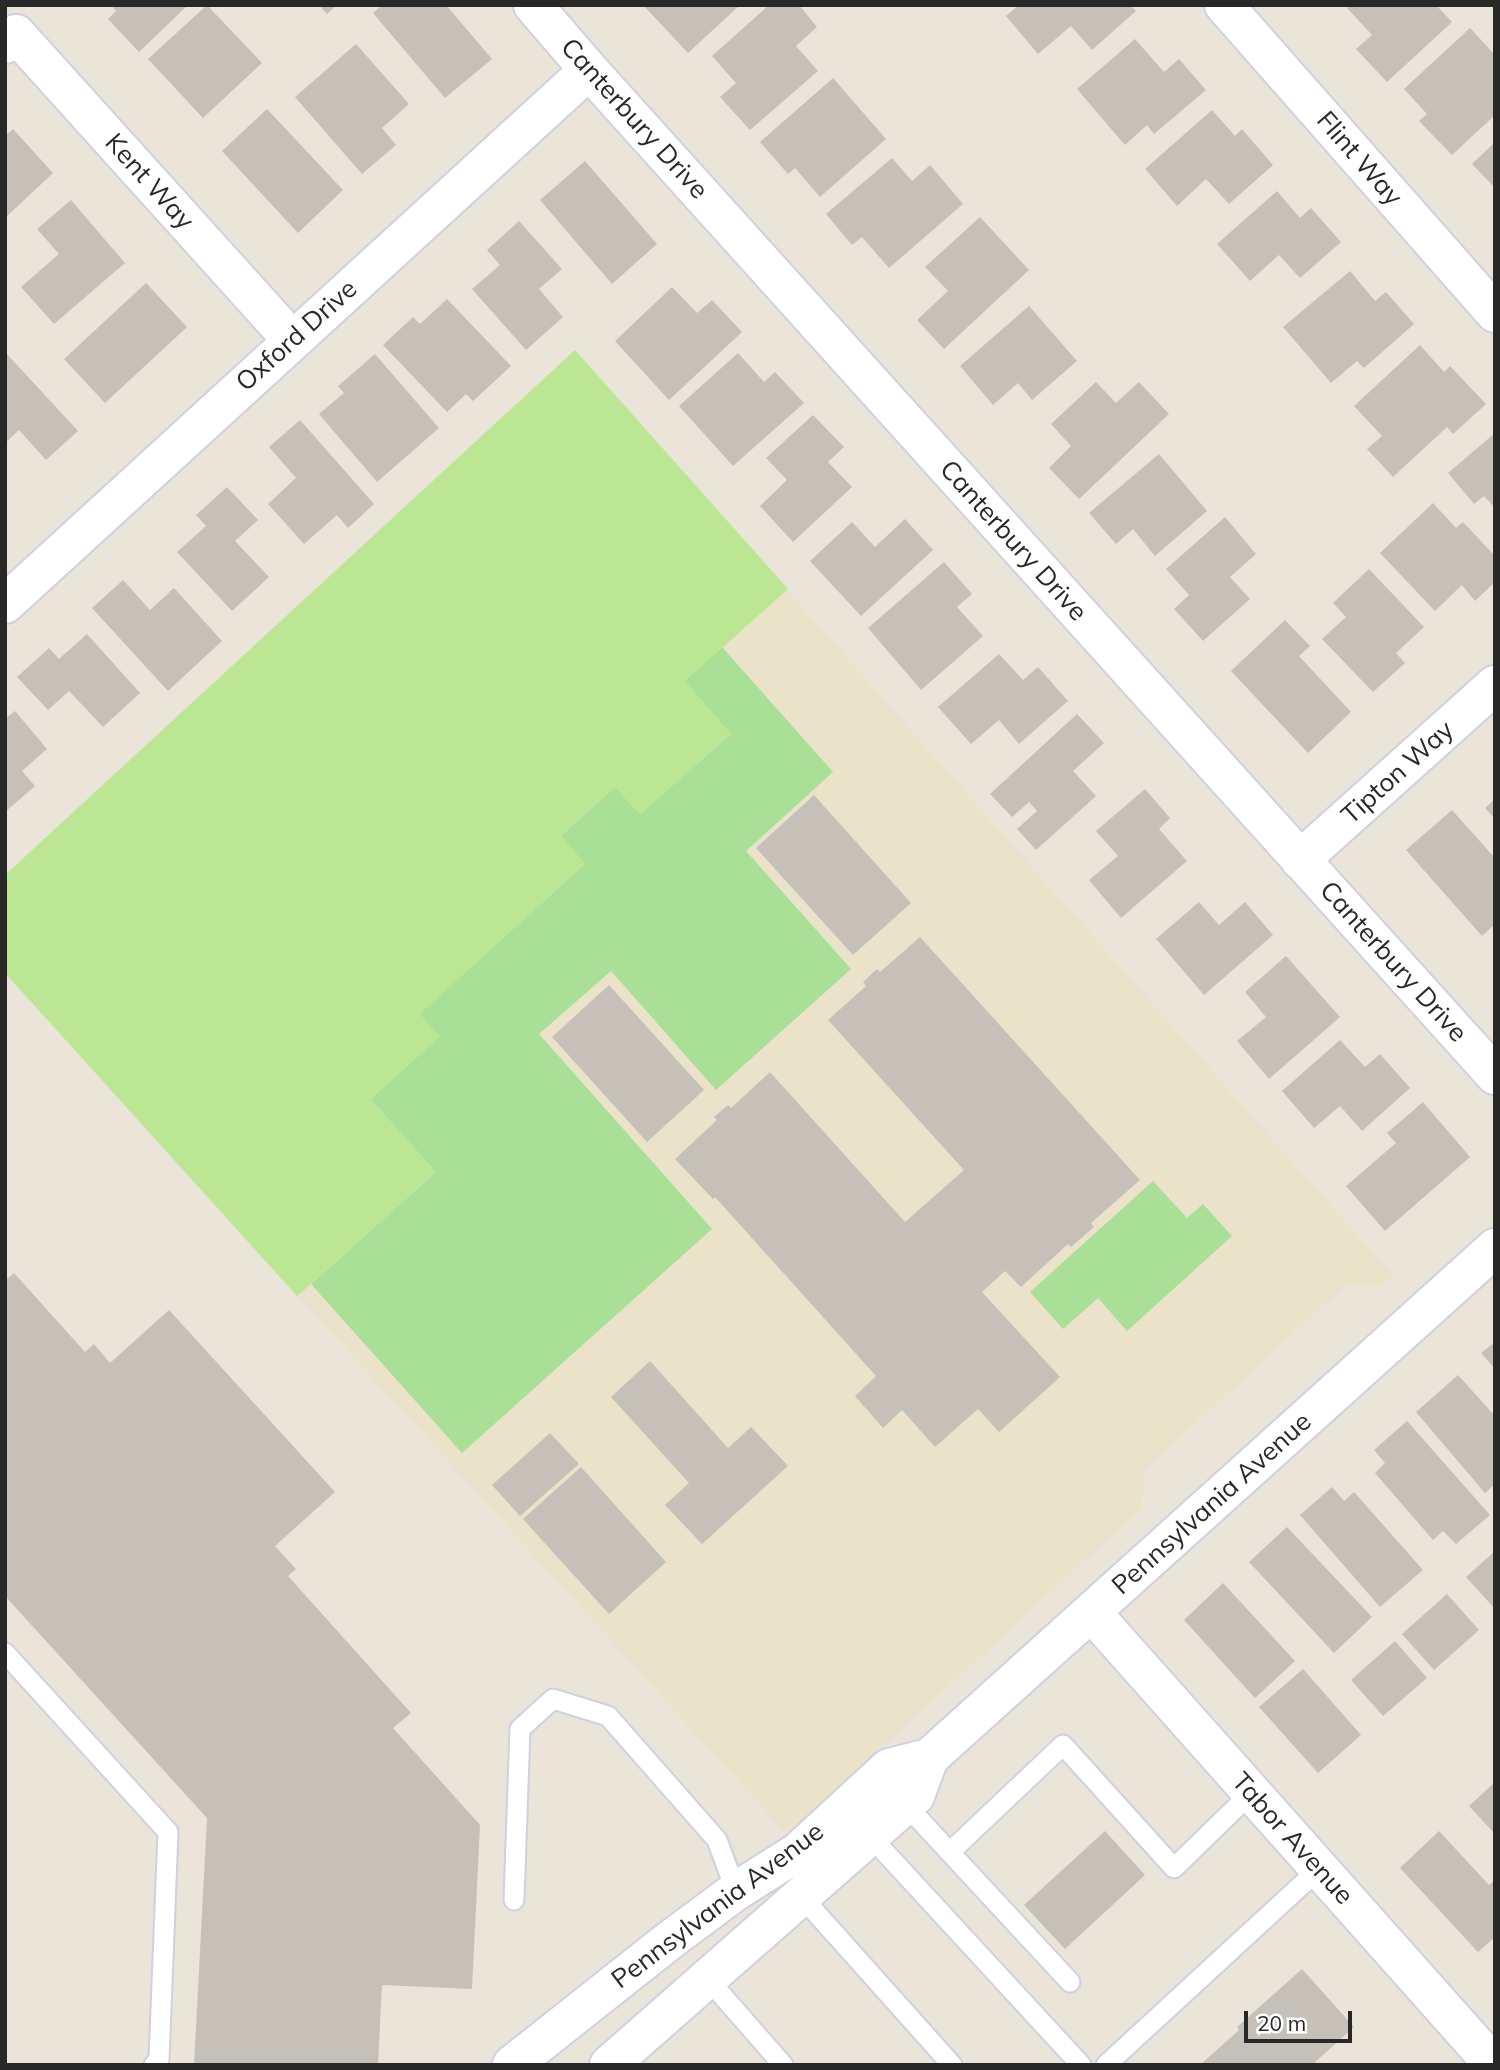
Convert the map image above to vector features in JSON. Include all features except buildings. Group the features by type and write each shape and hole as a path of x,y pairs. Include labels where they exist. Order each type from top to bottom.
{"street":[{"name":"Canterbury Drive","path":"533,5 1495,1075"},
{"name":"Flint Way","path":"1224,5 1495,313"},
{"name":"Kent Way","path":"5,44 16,34 292,340"},
{"name":"Oxford Drive","path":"5,604 589,70"},
{"name":"Tipton Way","path":"1300,860 1495,685"},
{"name":"Pennsylvania Avenue","path":"512,2065 670,1940 736,1891 798,1852 889,1768 929,1758 1495,1248"},
{"name":"Tabor Avenue","path":"1092,1613 1481,2052"},
{"name":"Pennsylvania Avenue","path":"609,2065 915,1796 929,1758"}],"lane":[{"path":"5,1653 168,1832 159,2060 154,2065"},
{"path":"514,1900 520,1729 553,1699 608,1716 717,1840 736,1891"},
{"path":"951,1851 1063,1745 1174,1868 1251,1793"},
{"path":"905,1804 1070,1982"},
{"path":"870,1836 1081,2065"},
{"path":"1106,2065 1319,1869"},
{"path":"801,1896 952,2065"},
{"path":"707,1978 783,2065"}],"shaded area":[{"path":"575,350 1393,1276 1380,1287 1347,1284 1145,1469 1142,1508 796,1826 784,1831 5,973 5,875"}],"green space":[{"path":"575,350 788,589 685,681 731,734 640,815 615,787 561,836 585,864 420,1014 440,1037 371,1099 436,1172 297,1296 5,973 5,875"},
{"path":"722,647 833,772 746,851 851,969 716,1090 611,971 539,1034 712,1229 462,1453 311,1284 436,1172 370,1099 439,1037 419,1014 585,864 561,836 615,787 640,814 731,734 684,681"},
{"path":"1153,1181 1187,1218 1203,1204 1232,1236 1127,1331 1098,1298 1063,1329 1030,1292"}]}
